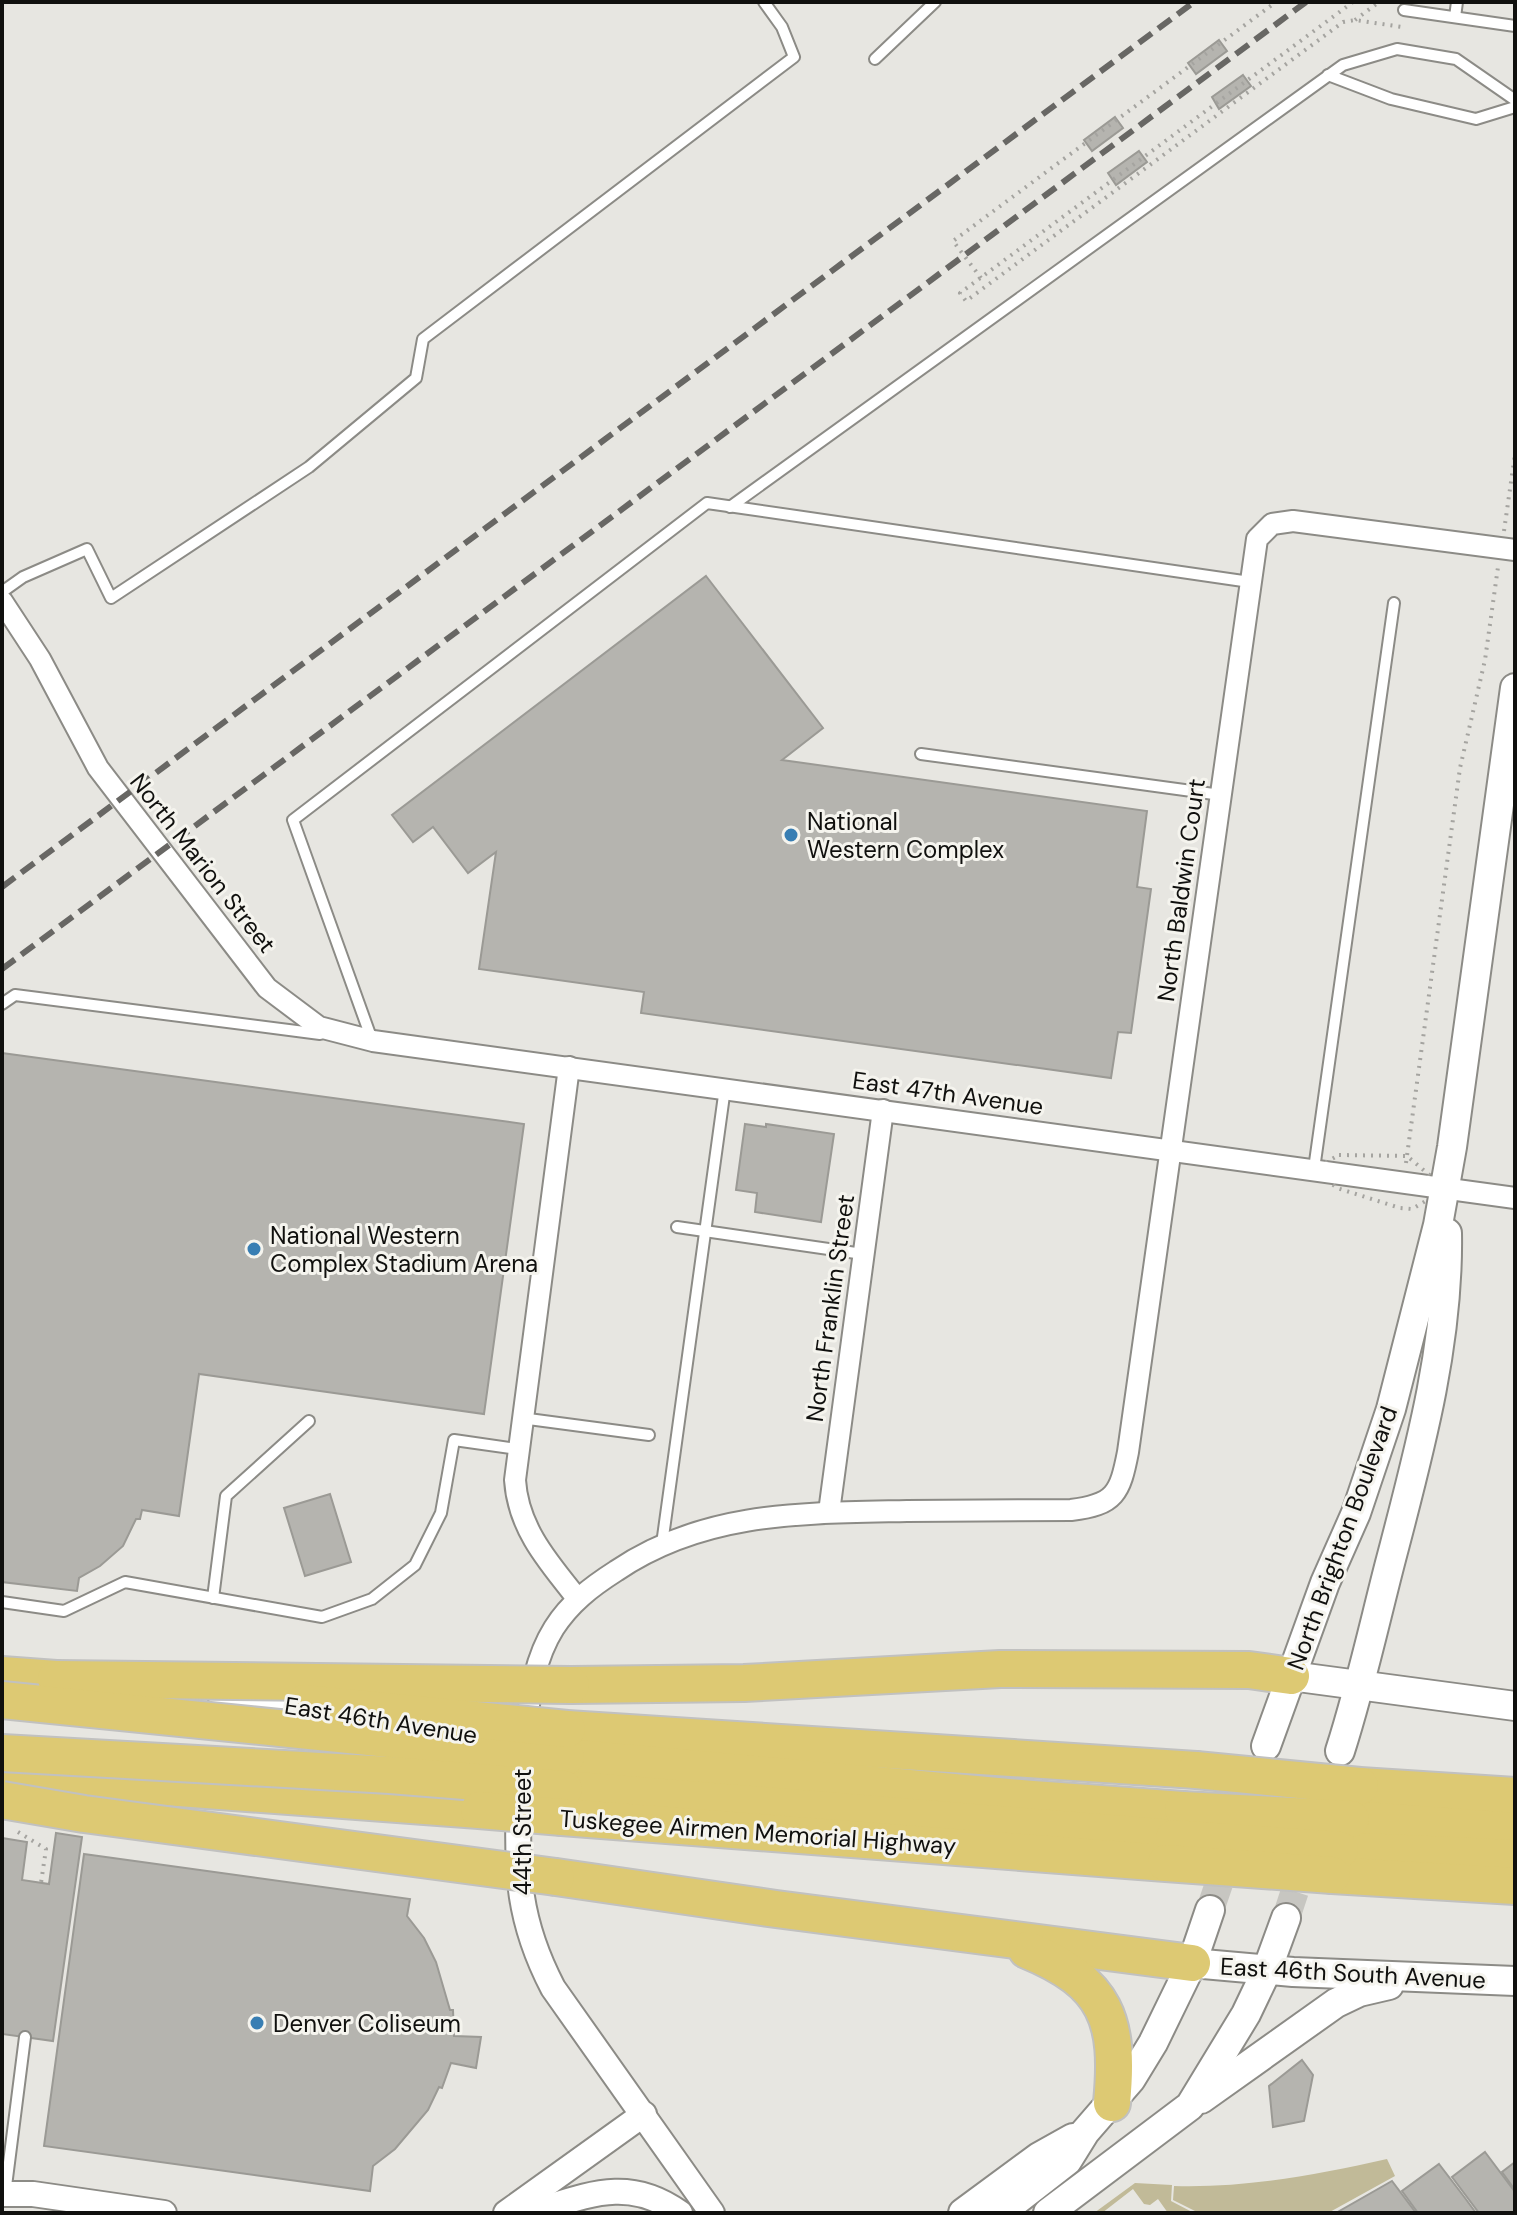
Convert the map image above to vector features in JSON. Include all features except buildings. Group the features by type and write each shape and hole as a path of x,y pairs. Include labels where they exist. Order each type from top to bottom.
{"highway":[{"path":"2,1675 56,1679 571,1685 717,1684 1012,1669 1249,1670 1291,1676"},
{"name":"Tuskegee Airmen Memorial Highway","path":"56,1679 565,1773 1174,1837 1346,1832 1515,1796"},
{"path":"2,1700 565,1773 1174,1837 1515,1831"},
{"path":"2,1753 390,1775 565,1773"},
{"name":"Tuskegee Airmen Memorial Highway","path":"2,1775 1196,1770 1346,1832 1515,1886"},
{"path":"7,1814 100,1816 1192,1963"},
{"path":"1346,1832 1515,1858"},
{"path":"995,1937 1052,1961 1081,1980 1093,1993 1107,2015 1113,2036 1115,2073 1112,2103"}],"main road":[{"name":"North Brighton Boulevard","path":"1266,1746 1325,1583 1356,1513 1391,1409 1446,1189 1515,688"},
{"name":"North Brighton Boulevard","path":"1340,1751 1404,1511 1431,1392 1447,1272 1446,1189"},
{"path":"1291,1676 1515,1706"},
{"path":"1000,2213 1067,2161 1085,2132 1112,2103 1147,2054 1192,1963 1210,1910"},
{"path":"1190,2106 1246,2014 1267,1970 1286,1918"},
{"name":"East 46th South Avenue","path":"1192,1963 1413,1979 1515,1981"},
{"path":"1060,2209 1190,2106 1336,2003 1359,1992 1413,1979"},
{"path":"963,2213 1039,2157 1085,2132"}],"street":[{"name":"North Baldwin Court","path":"829,1512 1071,1510 1103,1504 1111,1499 1122,1481 1257,539 1263,530 1282,521 1515,550"},
{"name":"North Marion Street","path":"2,601 41,663 98,768 267,988 319,1027 373,1041"},
{"name":"East 47th Avenue","path":"373,1041 1515,1198"},
{"path":"569,1067 517,1449 515,1480 519,1513 553,1569 577,1598 626,1563 662,1544 712,1526 774,1515 829,1512"},
{"name":"North Franklin Street","path":"829,1512 883,1110"},
{"name":"44th Street","path":"577,1598 554,1628 540,1656 532,1685 522,1752 518,1855 523,1912 528,1933 553,1988 712,2213"},
{"name":"East 46th Avenue","path":"2,1664 482,1733 522,1752"},
{"name":"East 46th Avenue","path":"2,1685 479,1757 522,1752"},
{"path":"506,2213 644,2114"},
{"path":"529,2213 599,2193 622,2190 647,2196 680,2213"},
{"path":"4,2194 33,2194 164,2213"}],"lane":[{"path":"2,592 23,577 87,549 111,598 309,467 416,378 423,339 794,57 782,27 764,2"},
{"path":"875,59 935,2"},
{"path":"1455,17 1457,2"},
{"path":"1404,10 1515,26"},
{"path":"730,507 1343,65 1397,49 1456,59 1515,100"},
{"path":"1328,75 1391,99 1476,119 1515,107"},
{"path":"2,1004 15,995 373,1041 293,820 707,503 1250,582"},
{"path":"1314,1169 1394,603"},
{"path":"921,754 1221,795"},
{"path":"662,1544 725,1088"},
{"path":"677,1227 863,1254"},
{"path":"521,1418 649,1435"},
{"path":"213,1598 226,1496 309,1421"},
{"path":"2,1602 64,1611 125,1582 322,1617 372,1599 415,1565 441,1513 454,1440 517,1449"},
{"path":"4,2194 25,2037"}],"path":[{"path":"981,278 953,241 1276,2"},
{"path":"1353,2 960,293 966,301 1343,22 1355,20 1379,2"},
{"path":"1301,41 1307,49"},
{"path":"1053,224 1059,232"},
{"path":"1504,528 1515,454"},
{"path":"1391,1155 1407,1156 1460,768 1485,660 1498,570"},
{"path":"1384,1204 1400,1208"},
{"path":"7,1814 46,1849 41,1883"}],"shaded area":[{"path":"1387,2159 1395,2176 1328,2213 1199,2213 1173,2200 1174,2186 1229,2185 1282,2179"},
{"path":"1135,2183 1172,2185 1171,2201 1194,2213 1168,2213 1158,2199 1150,2205 1144,2204 1133,2189 1102,2213 1094,2213"}],"tunnel":[{"path":"1210,1910 1262,1758"},
{"path":"1286,1918 1307,1854"}],"railway":[{"path":"2,887 1194,2"},
{"path":"2,969 1306,2"}],"place":[{"name":"National Western Complex","path":"791,835"},
{"name":"National Western Complex Stadium Arena","path":"254,1249"},
{"name":"Denver Coliseum","path":"257,2023"}]}
